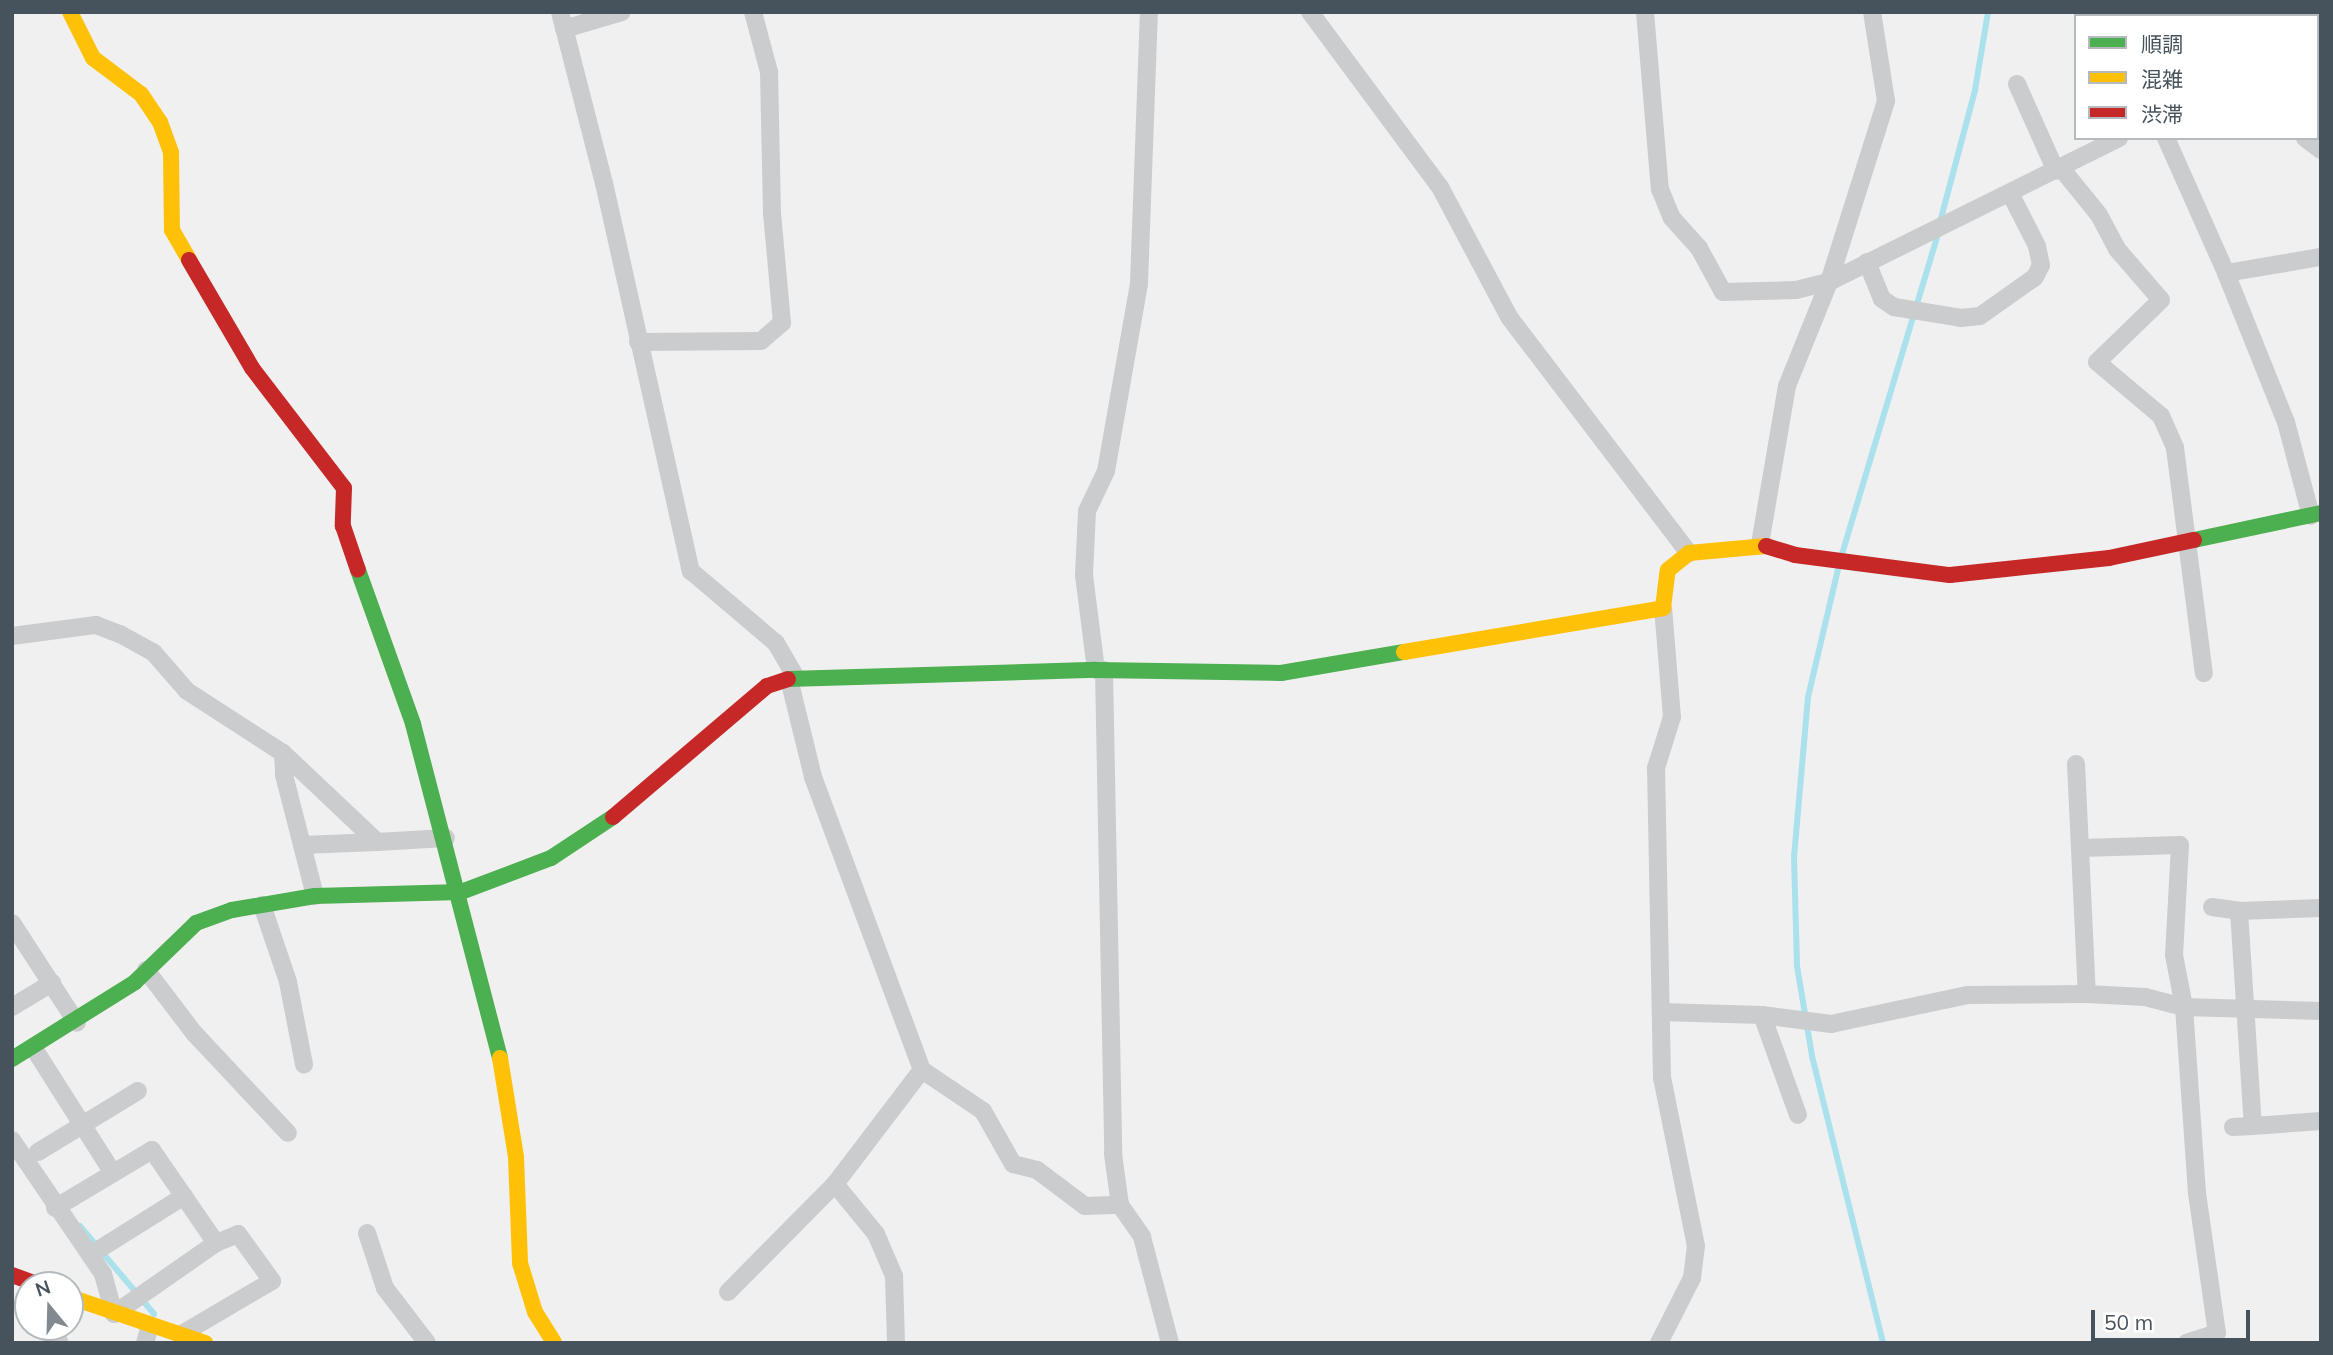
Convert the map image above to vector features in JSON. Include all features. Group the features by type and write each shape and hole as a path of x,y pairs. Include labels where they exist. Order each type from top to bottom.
{"street":[{"path":"70,12 93,58 141,94 160,122 170,153 172,230 252,368 344,488 343,526 413,724 461,892 507,1104 520,1263 535,1311 554,1343"},
{"path":"622,12 562,21 691,570 776,643 793,678 813,777 922,1070 983,1111 1013,1164 1037,1170 1085,1206 1120,1205"},
{"path":"638,342 761,341 782,323 772,214 769,72 753,12"},
{"path":"1149,12 1139,282 1106,471 1087,511 1084,575 1100,670 1113,1154 1120,1205 1151,1262 1170,1343"},
{"path":"1310,12 1440,187 1509,317 1689,552"},
{"path":"1645,12 1660,189 1672,218 1699,248 1713,281 1723,292 1796,290 1829,282 2011,195 2115,140"},
{"path":"1760,544 1787,386 1829,282 1886,101 1872,12"},
{"path":"2017,84 2059,170 2099,215 2117,249 2161,300 2097,362 2161,415 2175,448 2204,673"},
{"path":"1659,1343 1692,1278 1696,1246 1662,1078 1656,768 1672,717 1663,608 1668,570 1689,552 1760,544 1795,555 1950,575 2109,558 2316,514 2286,422 2226,274 2167,140"},
{"path":"1867,262 1882,299 1894,307 1961,318 1980,316 2035,277 2041,265 2037,246 2011,195"},
{"path":"2226,274 2321,257"},
{"path":"12,1059 77,1023 146,970 196,923 262,905 315,895 461,892 551,858 598,830 767,686 793,678 1100,670 1321,669 1465,638 1663,608"},
{"path":"12,636 96,625 120,634 153,652 187,691 283,752 377,842"},
{"path":"283,752 315,895"},
{"path":"2076,764 2087,994"},
{"path":"302,845 446,838"},
{"path":"2081,848 2180,845 2174,955 2184,1007 2197,1193 2217,1333 2187,1343"},
{"path":"262,905 288,982 304,1064"},
{"path":"2212,907 2239,911 2321,908"},
{"path":"2239,911 2253,1126"},
{"path":"12,923 77,1023"},
{"path":"146,970 194,1034 288,1133"},
{"path":"12,1007 51,983"},
{"path":"1661,1012 1762,1015 1831,1024 1967,995 2087,994 2146,997 2184,1007 2321,1011"},
{"path":"1762,1015 1798,1115"},
{"path":"33,1047 113,1173"},
{"path":"728,1292 835,1184 922,1070"},
{"path":"38,1152 138,1091"},
{"path":"2233,1127 2321,1121"},
{"path":"12,1140 55,1208 103,1274 114,1314"},
{"path":"55,1208 152,1150 216,1244"},
{"path":"835,1184 876,1234 894,1276 896,1343"},
{"path":"90,1255 184,1196"},
{"path":"367,1233 385,1288 427,1343"},
{"path":"114,1314 216,1244 238,1234 272,1281 180,1335"},
{"path":"84,1302 114,1314 148,1334 180,1335 205,1343"}],"waterway":[{"path":"1940,222 1975,90 1988,12"},
{"path":"1842,554 1938,233"},
{"path":"1839,565 1808,697 1794,857 1797,966 1812,1056 1883,1343"},
{"path":"80,1226 154,1314"}],"traffic: fast":[{"path":"2194,540 2321,513"},
{"path":"358,570 413,724 500,1058"},
{"path":"788,679 1096,670 1281,673 1404,652"},
{"path":"12,1059 135,982 196,923 232,910 315,896 461,892 551,858 613,817"}],"traffic: slow":[{"path":"70,12 93,58 141,94 160,122 171,153 172,230 189,260"},
{"path":"1404,652 1663,608 1668,570 1689,553 1766,546"},
{"path":"500,1058 516,1157 520,1263 535,1312 554,1343"},
{"path":"84,1302 205,1343"}],"traffic: jam":[{"path":"189,260 252,368 344,488 343,526 358,570"},
{"path":"1766,546 1795,555 1950,575 2109,558 2194,540"},
{"path":"613,817 767,686 788,679"}]}
